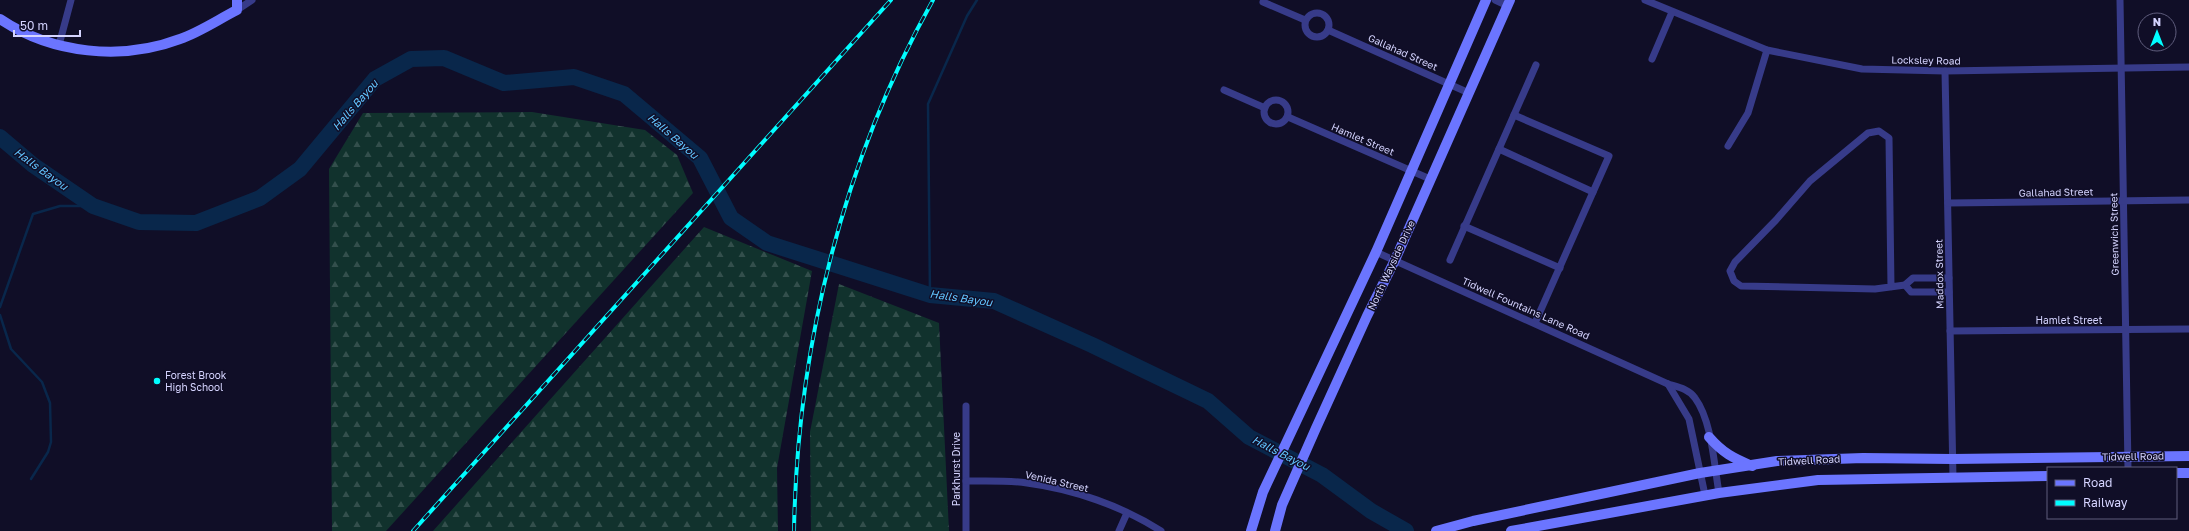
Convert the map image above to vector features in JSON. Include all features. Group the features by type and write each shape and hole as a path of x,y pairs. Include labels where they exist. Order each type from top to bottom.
{"main road":[{"name":"North Wayside Drive","path":"1251,531 1263,492 1376,252 1486,0"},
{"name":"North Wayside Drive","path":"1275,531 1282,505 1316,428 1366,316 1395,260 1509,3"},
{"path":"0,19 16,30 59,45 86,51 120,52 153,48 182,39 237,5"},
{"path":"1709,437 1727,455 1752,466"},
{"name":"Tidwell Road","path":"1436,531 1473,521 1700,473 1777,461 1863,458 1952,459 2189,456"},
{"path":"2177,473 2189,473"},
{"name":"Tidwell Road","path":"1511,531 1705,495 1818,480 2047,476"}],"street":[{"path":"59,45 71,0"},
{"path":"237,5 252,0"},
{"path":"1496,0 1509,3"},
{"name":"Locksley Road","path":"1645,0 1767,50 1862,69 1945,71 2189,68"},
{"name":"Greenwich Street","path":"2120,0 2128,467"},
{"path":"1263,2 1305,20"},
{"path":"1652,59 1672,12"},
{"path":"1314,13 1322,14 1328,19 1328,30 1323,36 1311,37 1306,32 1305,20 1314,13"},
{"name":"Gallahad Street","path":"1328,30 1469,93"},
{"path":"1728,146 1748,113 1767,50"},
{"path":"1450,260 1536,65"},
{"name":"Maddox Street","path":"1945,71 1953,478"},
{"path":"1224,90 1265,108"},
{"path":"1272,101 1283,102 1287,106 1288,117 1280,124 1270,123 1264,114 1265,108 1272,101"},
{"path":"1514,115 1609,156 1535,323"},
{"name":"Hamlet Street","path":"1288,117 1430,179"},
{"path":"1891,287 1889,138 1879,131 1868,133 1810,181 1776,220 1735,262 1730,271 1734,281 1741,286 1875,289 1891,287 1905,285 1913,278 1949,278"},
{"path":"1499,149 1594,192"},
{"name":"Gallahad Street","path":"1948,203 2189,200"},
{"path":"1464,226 1560,268"},
{"name":"Tidwell Fountains Lane Road","path":"1376,252 1668,384 1684,388 1694,397 1706,422 1719,493"},
{"path":"1905,285 1911,292 1949,292"},
{"name":"Hamlet Street","path":"1950,331 2189,329"},
{"path":"1668,384 1689,419 1705,495"},
{"name":"Parkhurst Drive","path":"966,406 966,531"},
{"name":"Venida Street","path":"966,481 1034,484 1077,494 1127,513 1161,531"},
{"path":"1119,531 1127,513"}],"green space":[{"path":"532,112 645,130 677,155 693,193 386,531 332,531 329,169 363,113"},
{"path":"704,227 812,271 777,468 778,531 433,531"},
{"path":"839,284 939,323 949,531 811,531 810,432"}],"waterway":[{"path":"930,295 928,104 967,16 977,0"},
{"name":"Halls Bayou","path":"0,137 33,165 93,206 139,222 196,223 260,198 300,169 375,79 411,59 444,58 504,83 574,77 624,94 700,158 731,218 767,243 930,295 994,301 1092,345 1208,401 1249,437 1322,475 1371,511 1406,531"},
{"path":"0,307 33,214 60,206 93,206"},
{"path":"0,315 11,349 42,382 50,403 51,442 48,452 31,479"}],"railway":[{"path":"413,531 891,0"},
{"path":"794,531 797,462 804,393 816,325 831,257 850,190 874,125 901,61 933,0"}],"place":[{"name":"Forest Brook High School","path":"157,381"}]}
